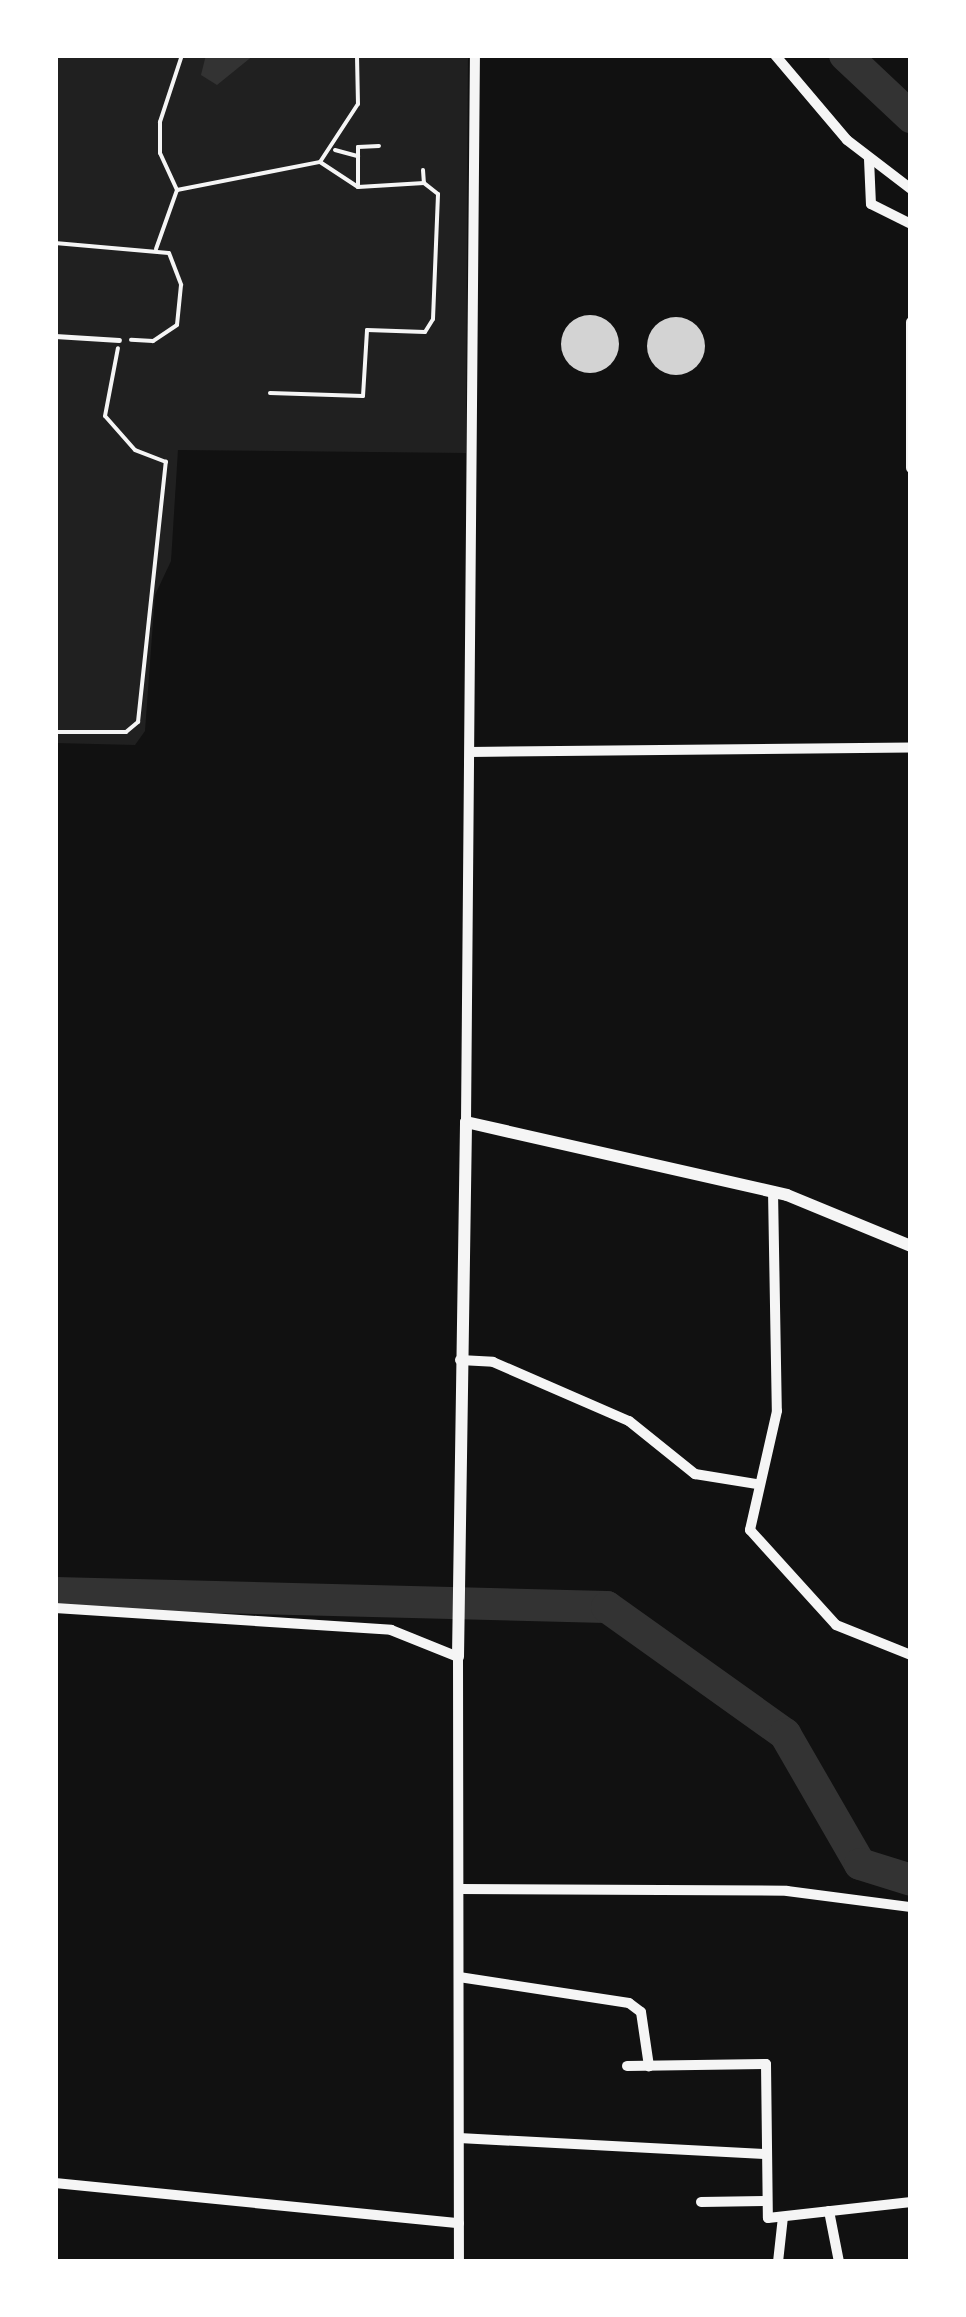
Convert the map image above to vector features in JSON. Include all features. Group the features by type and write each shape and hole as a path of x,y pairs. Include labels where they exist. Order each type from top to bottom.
{"street":[{"path":"459,2262 458,1591 476,55"},
{"path":"774,55 869,159 911,189"},
{"path":"869,159 871,204 911,224"},
{"path":"911,322 911,468"},
{"path":"470,752 911,747"},
{"path":"466,1122 773,1191 911,1246"},
{"path":"773,1191 778,1412 757,1484 750,1530 811,1603 863,1641 911,1655"},
{"path":"460,1360 493,1362 629,1420 684,1469 757,1484"},
{"path":"55,1608 390,1630 458,1657"},
{"path":"459,1888 787,1891 911,1907"},
{"path":"459,1977 629,2003 641,2012 649,2066"},
{"path":"627,2066 766,2064 768,2218 911,2202"},
{"path":"460,2138 765,2154"},
{"path":"55,2183 459,2222"},
{"path":"701,2202 767,2201"},
{"path":"829,2211 839,2262"},
{"path":"778,2262 783,2217"}],"lane":[{"path":"55,336 119,340"}],"path":[{"path":"156,249 177,190 160,152 160,122 182,55"},
{"path":"177,190 320,162 334,148 358,104 357,55"},
{"path":"358,188 358,147 378,146"},
{"path":"334,148 358,156"},
{"path":"270,393 363,396 367,330 426,332 438,194 424,184 358,188 320,162"},
{"path":"424,170 424,184"},
{"path":"55,243 168,253 181,286 178,325 152,341 119,340 105,416 135,450 166,462 138,722 126,732 55,732"}],"shaded area":[{"path":"55,55 468,55 466,453 178,450 171,561 155,595 145,731 135,745 55,743"},
{"path":"206,55 254,55 217,85 201,75"}],"building":[{"path":"590,315 611,323 619,344 611,365 590,373 569,365 561,344 569,323"},
{"path":"676,317 697,325 705,346 697,367 676,375 655,367 647,346 655,325"}],"waterway":[{"path":"845,55 911,117"},
{"path":"55,1593 607,1607 785,1734 860,1864 911,1880"}]}
